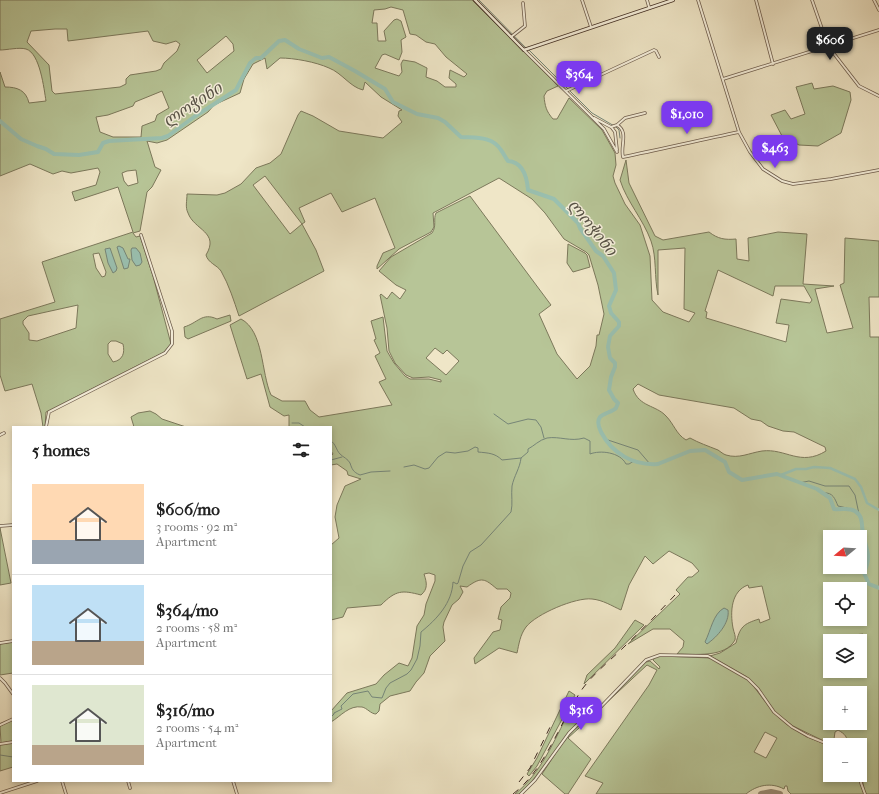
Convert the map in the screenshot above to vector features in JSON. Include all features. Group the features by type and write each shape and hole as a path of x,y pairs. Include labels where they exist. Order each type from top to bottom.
{"street":[{"path":"475,0 594,118 604,129 617,152 615,132 611,127 594,118"},
{"path":"582,0 591,28"},
{"path":"647,0 649,7"},
{"path":"524,50 673,0"},
{"path":"698,0 739,132 750,152 764,169 773,176 788,183 803,184 879,170"},
{"path":"756,0 773,64"},
{"path":"812,0 828,46 859,86 879,96"},
{"path":"874,0 879,10"},
{"path":"511,37 525,28 523,2"},
{"path":"723,79 879,30"},
{"path":"566,91 654,50 659,57"},
{"path":"611,127 617,125 626,118 645,113"},
{"path":"617,125 623,133 623,157 659,150 694,140 739,132"},
{"path":"46,426 49,412 165,353 172,344 172,331 141,235"},
{"path":"0,435 4,433"},
{"path":"0,526 12,525"},
{"path":"0,643 12,641"},
{"path":"521,794 535,780 569,733 577,725 592,716 646,660 657,655 708,656 748,679 758,689 774,712 792,726 823,742"},
{"path":"0,678 12,693"},
{"path":"0,725 12,719"},
{"path":"0,744 12,742"},
{"path":"0,793 34,782"},
{"path":"62,782 66,794"},
{"path":"128,782 130,788"},
{"path":"233,782 237,794"},
{"path":"861,782 865,794"}],"shaded area":[{"path":"0,0 472,0 558,86 547,91 544,96 546,108 553,119 557,119 569,98 602,130 615,153 616,165 613,176 615,183 625,204 640,225 650,256 652,300 663,312 689,322 695,313 684,309 685,248 658,250 658,295 653,247 648,233 627,196 620,180 626,160 629,183 655,236 663,240 709,232 722,238 736,239 737,259 749,261 748,238 778,232 807,234 803,284 834,286 815,289 827,333 853,328 840,285 844,283 845,238 879,241 879,297 869,297 870,337 879,337 879,794 865,794 863,782 867,782 867,738 846,738 838,730 835,732 834,738 823,738 823,741 793,726 776,713 758,688 747,677 710,656 720,653 736,643 739,633 743,627 749,623 759,619 760,623 770,619 762,586 749,588 748,585 742,588 735,597 732,615 735,640 724,650 709,654 677,654 683,647 684,641 670,629 653,629 628,644 680,594 676,590 688,577 692,577 699,571 692,563 669,551 653,564 645,556 629,585 621,610 604,602 592,599 576,601 557,607 538,617 526,627 521,636 517,653 499,648 475,664 474,658 493,632 500,630 502,620 498,619 501,607 510,598 511,593 507,589 497,589 483,580 476,581 467,587 460,586 463,592 459,599 452,605 444,622 443,627 445,641 430,656 424,673 410,691 390,696 380,704 379,711 376,714 362,707 357,707 349,709 332,721 332,710 347,693 376,684 384,675 399,663 408,666 412,658 417,626 424,615 426,604 435,581 435,575 429,573 424,574 426,586 421,595 409,592 400,592 391,596 381,605 347,608 343,617 332,620 332,544 339,538 335,517 337,505 345,486 361,479 348,475 347,471 337,464 332,465 332,426 289,426 289,415 284,416 270,407 261,374 247,379 230,325 241,319 254,333 261,353 271,395 282,401 305,401 310,410 319,417 392,405 379,382 386,379 375,356 380,353 374,340 376,339 371,321 383,317 387,351 394,363 405,376 410,379 429,379 441,382 441,380 429,377 413,378 406,375 395,363 389,351 387,328 380,295 381,294 387,299 392,292 400,299 406,290 396,285 379,271 391,257 432,233 434,228 436,213 470,196 551,305 539,314 557,354 577,379 590,366 596,346 597,335 599,335 604,314 598,285 589,255 564,239 545,213 532,199 499,178 433,213 434,227 431,232 399,249 377,269 383,253 395,248 375,198 342,212 331,193 299,208 305,222 302,224 316,250 324,271 239,316 229,287 221,271 207,258 206,255 210,241 208,236 191,219 187,211 187,194 217,195 225,193 241,184 256,168 270,163 281,154 301,111 339,131 383,138 402,122 398,116 399,111 402,110 381,97 365,82 363,90 354,86 334,70 311,62 292,59 280,58 267,69 265,58 253,64 244,79 240,93 214,105 208,112 167,140 157,143 147,141 155,167 161,170 152,187 147,192 140,231 133,233 136,237 140,236 153,276 171,344 164,352 46,412 45,426 43,426 41,413 32,384 5,391 0,375 0,319 55,302 42,262 133,232 118,187 75,201 72,192 96,185 100,172 98,168 71,173 62,171 53,174 30,164 0,176 0,72 5,87 17,89 23,92 29,103 46,101 38,64 35,57 31,52 23,48 0,50","holes":["391,7 403,10 410,34 416,35 426,42 435,44 446,57 467,74 464,77 450,70 449,78 456,84 456,87 445,87 437,81 426,77 427,68 415,62 403,60 401,64 402,72 399,76 375,68 382,55 385,54 399,60 402,52 401,40 406,37 401,21 397,19 394,20 384,31 386,41 378,41 377,23 372,23 374,10","67,29 68,41 148,31 153,41 166,44 176,41 180,44 177,51 164,63 161,69 130,75 126,79 126,84 120,87 55,94 52,91 49,65 27,42 31,31","226,36 233,44 234,51 207,73 197,60","162,91 169,108 157,115 155,121 142,126 141,137 113,137 100,132 96,117 108,115 133,106 135,102","136,170 138,183 128,186 124,181 122,173","265,176 302,224 290,234 253,185","99,253 106,272 105,276 102,277 96,268 93,254","718,270 773,296 775,286 804,286 812,300 810,303 781,299 776,323 789,325 786,342 706,318 707,312 705,311","78,305 76,328 37,341 29,340 29,333 23,324 23,321 28,316","111,341 116,341 123,344 124,350 119,360 113,362 108,354 108,344","435,348 443,354 447,350 459,361 446,375 426,358","638,384 659,395 734,408 751,419 761,421 768,426 783,431 794,432 825,447 826,451 808,457 793,456 771,451 762,451 740,456 726,455 690,438 686,440 683,438 662,412 643,403 633,389"]},
{"path":"812,83 814,89 833,86 850,92 851,100 841,133 818,146 799,145 782,136 771,115 785,110 791,119 805,114 796,87"},
{"path":"568,244 587,255 590,267 573,272 567,263"},
{"path":"119,246 123,248 128,259 130,259 128,268 124,269 117,247"},
{"path":"110,248 117,268 113,273 108,263 105,249"},
{"path":"132,248 136,248 140,253 142,262 140,265 136,266 132,260"},
{"path":"230,315 231,321 188,339 185,337 184,327 204,317 212,317 217,319"},
{"path":"150,411 162,419 183,426 134,426 131,417 138,413"},
{"path":"0,528 11,583 0,585"},
{"path":"724,608 728,610 725,625 719,634 707,644 705,642 715,618"},
{"path":"635,620 644,625 584,684 587,675 615,648"},
{"path":"12,642 12,673 0,675 0,644"},
{"path":"661,656 710,658 748,679 773,712 786,724 807,737 823,743 823,782 861,782 864,794 791,794 788,791 787,786 785,786 784,789 769,785 755,788 746,794 596,794 603,783 585,776 649,685 657,670 647,665 603,706 646,662 650,661 659,669 660,667 653,660 655,657","holes":["765,732 777,738 766,758 754,752"]},
{"path":"569,691 575,695 537,766 529,776 527,774 537,758"},
{"path":"569,712 580,719 526,789 519,794 515,794 524,786 540,766"},
{"path":"589,719 568,738 591,759 568,794 565,794 542,774 568,736"},
{"path":"12,720 12,741 1,743 0,726"},
{"path":"12,743 12,767 0,771 0,744"}],"waterway":[{"path":"479,0 526,48"},
{"name":"ლოჭინი","path":"0,121 21,139 46,149 54,154 79,155 98,152 103,143 109,141 162,138 168,136 236,90 250,63 256,58 261,58 279,41 285,40 299,49 322,58 329,57 355,71 385,89 393,102 417,114 438,118 445,122 461,137 478,138 493,142 501,150 508,161 521,167 527,180 528,190 554,199 578,223 596,251 603,256 614,273 616,290 609,306 611,313 619,322 619,326 610,336 608,347 610,358 615,363 609,390 618,403 616,408 600,417 598,422 601,432 611,446 624,457 640,463 649,464 658,464 690,451 705,450 725,462 729,472 742,480 777,474 817,489 830,498 834,509 852,510 860,516 868,553 868,561 864,573 869,584 879,588"},
{"path":"529,50 592,113 616,127 619,130 620,138"},
{"path":"494,414 508,424 528,419 536,420 541,427 544,438"},
{"path":"292,423 299,423 304,426"},
{"path":"332,716 334,713 342,709 341,706 353,694 368,691 372,697 382,698 390,683 407,674 411,670 417,659 421,632 433,622 447,604 453,582 458,583 463,566 470,552 481,545 511,512 513,482 521,458 528,452 528,449 547,438 584,438 590,441 590,454 599,452 610,453 619,457 626,464 634,461"},
{"path":"605,439 638,450 650,464"},
{"path":"332,442 341,455 348,460 353,470 358,474 390,471"},
{"path":"404,467 414,465 425,469 429,468 438,457 446,452 455,453 468,451 475,447 478,448 478,452 488,453 502,460 521,458"},
{"path":"332,460 342,457"},
{"path":"781,475 796,469 814,467 830,468 855,479 861,487 867,503 879,510"},
{"path":"799,483 809,481 825,486 849,486 855,495 859,514"},
{"path":"824,493 832,495 838,506 847,508"},
{"path":"0,755 12,757"}],"taxiway":[{"path":"761,794 771,792 780,794"}],"railway":[{"path":"513,794 525,784 535,772 583,688 598,671 639,633 675,595"},
{"path":"519,782 530,768 553,721"}]}
